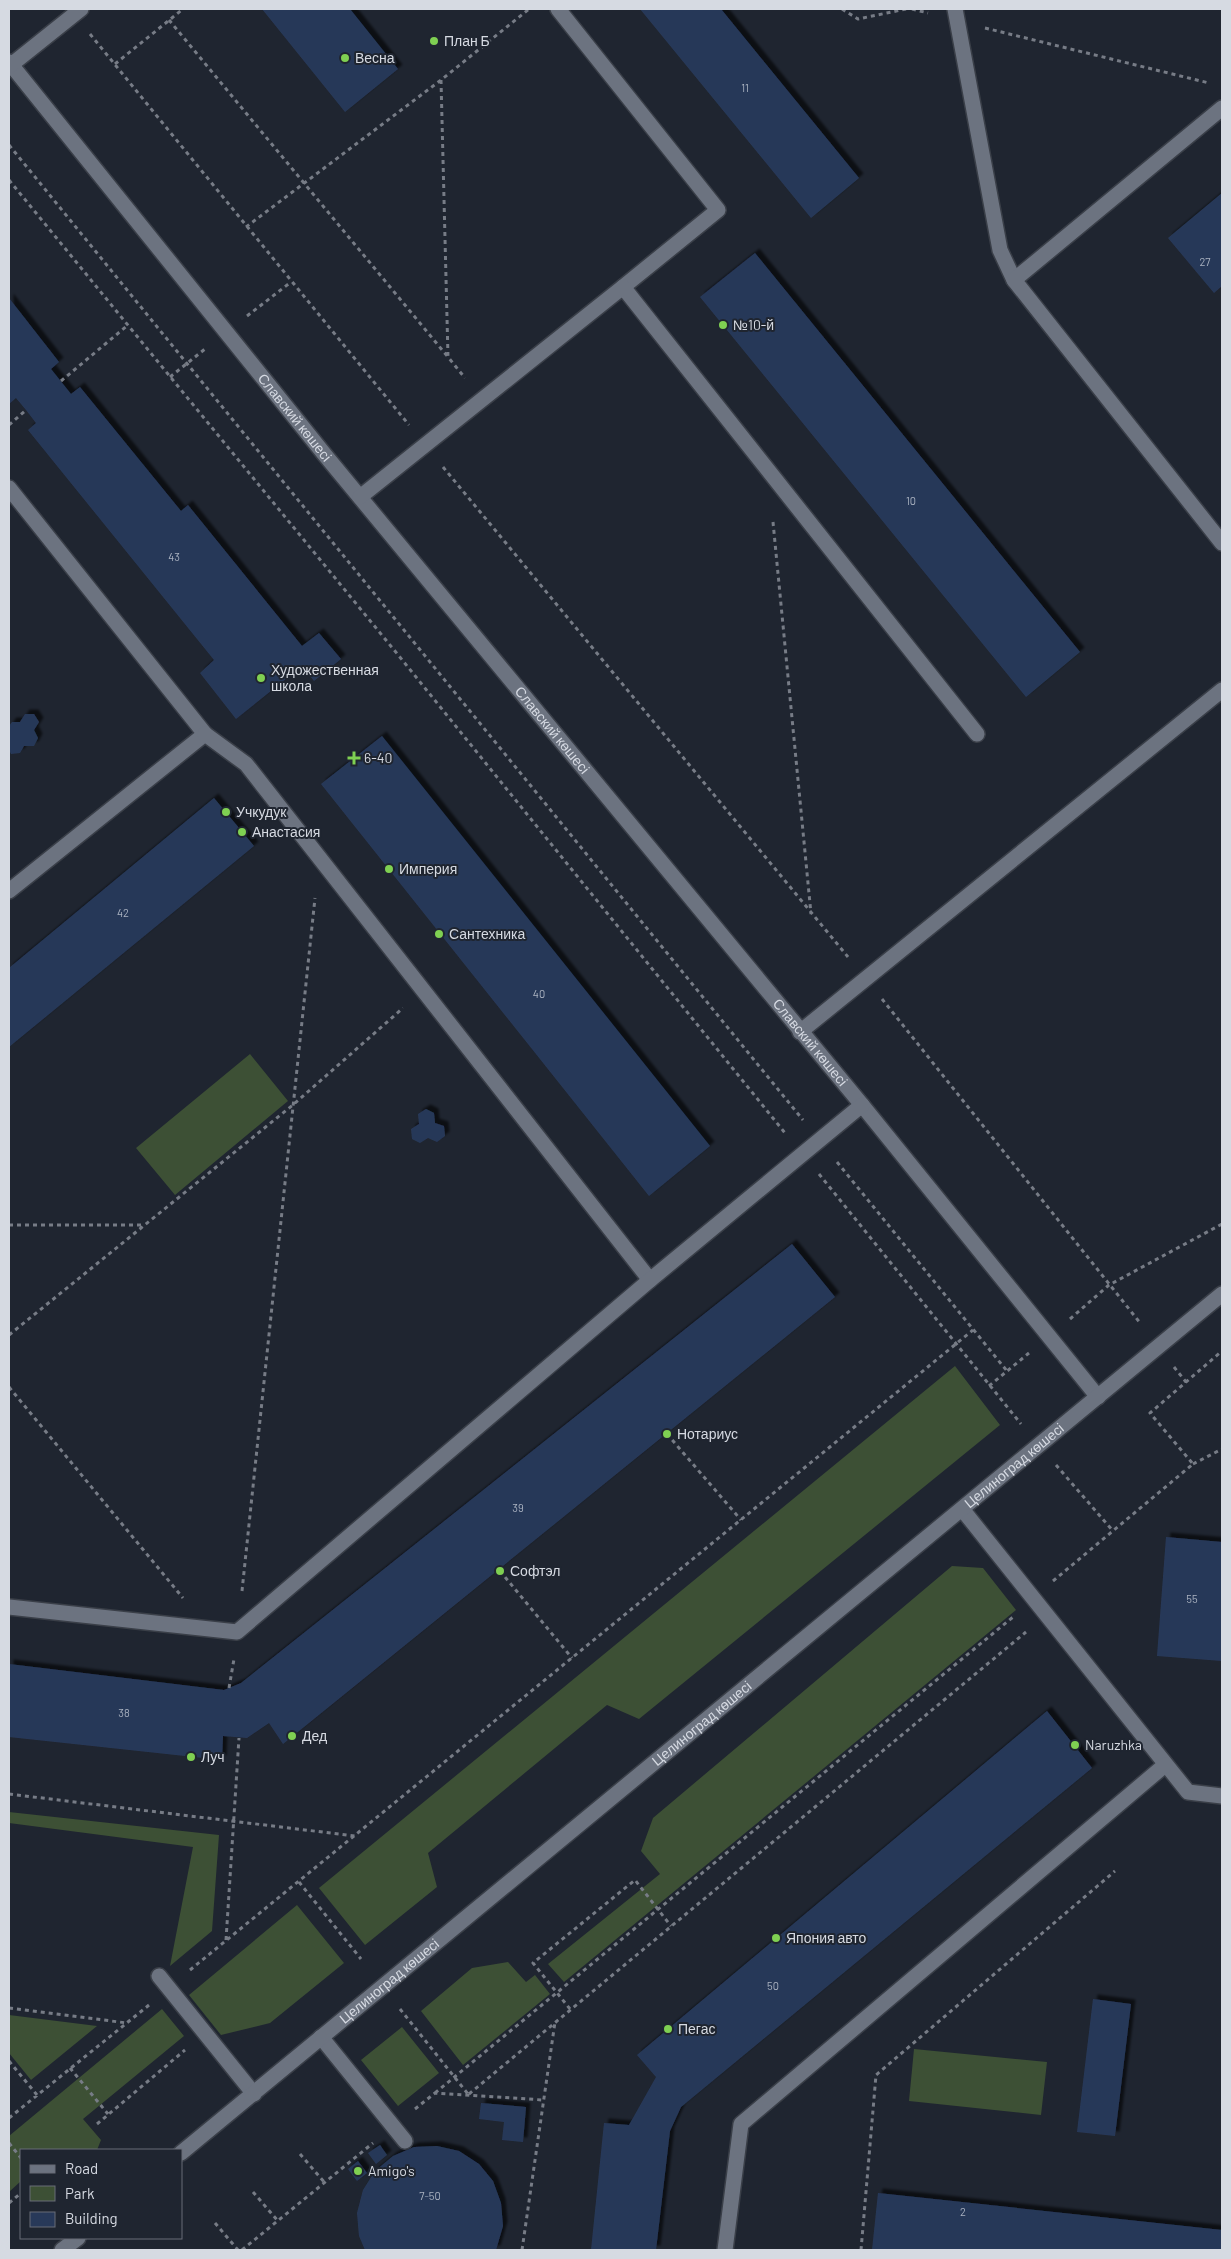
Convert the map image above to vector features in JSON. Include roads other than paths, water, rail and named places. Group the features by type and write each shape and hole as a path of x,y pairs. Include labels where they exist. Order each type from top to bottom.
{"street":[{"path":"360,497 718,210 558,9"},
{"path":"10,63 77,12"},
{"path":"956,15 1000,250 1014,280 1222,543"},
{"name":"Славский көшесі","path":"10,63 360,497 862,1105 1098,1398"},
{"path":"1014,280 1222,108"},
{"path":"623,287 977,734"},
{"path":"9,488 205,734 246,764 650,1280"},
{"path":"800,1032 1222,690"},
{"path":"9,891 205,734"},
{"path":"9,1607 238,1632 650,1280 862,1105"},
{"name":"Целиноград көшесі","path":"182,2152 1222,1294"},
{"path":"962,1509 1188,1792 1222,1796"},
{"path":"725,2250 741,2124 1165,1764"},
{"path":"164,1982 254,2094"},
{"path":"321,2037 405,2141"},
{"path":"62,2250 77,2239"}],"place":[{"name":"План Б","path":"434,41"},
{"name":"Весна","path":"345,58"},
{"name":"№10-й","path":"723,325"},
{"name":"Художественная школа","path":"261,678"},
{"name":"6-40","path":"354,758"},
{"name":"Учкудук","path":"226,812"},
{"name":"Анастасия","path":"242,832"},
{"name":"Империя","path":"389,869"},
{"name":"Сантехника","path":"439,934"},
{"name":"Нотариус","path":"667,1434"},
{"name":"Софтэл","path":"500,1571"},
{"name":"Дед","path":"292,1736"},
{"name":"Naruzhka","path":"1075,1745"},
{"name":"Луч","path":"191,1757"},
{"name":"Япония авто","path":"776,1938"},
{"name":"Пегас","path":"668,2029"},
{"name":"Amigo's","path":"358,2171"}]}
